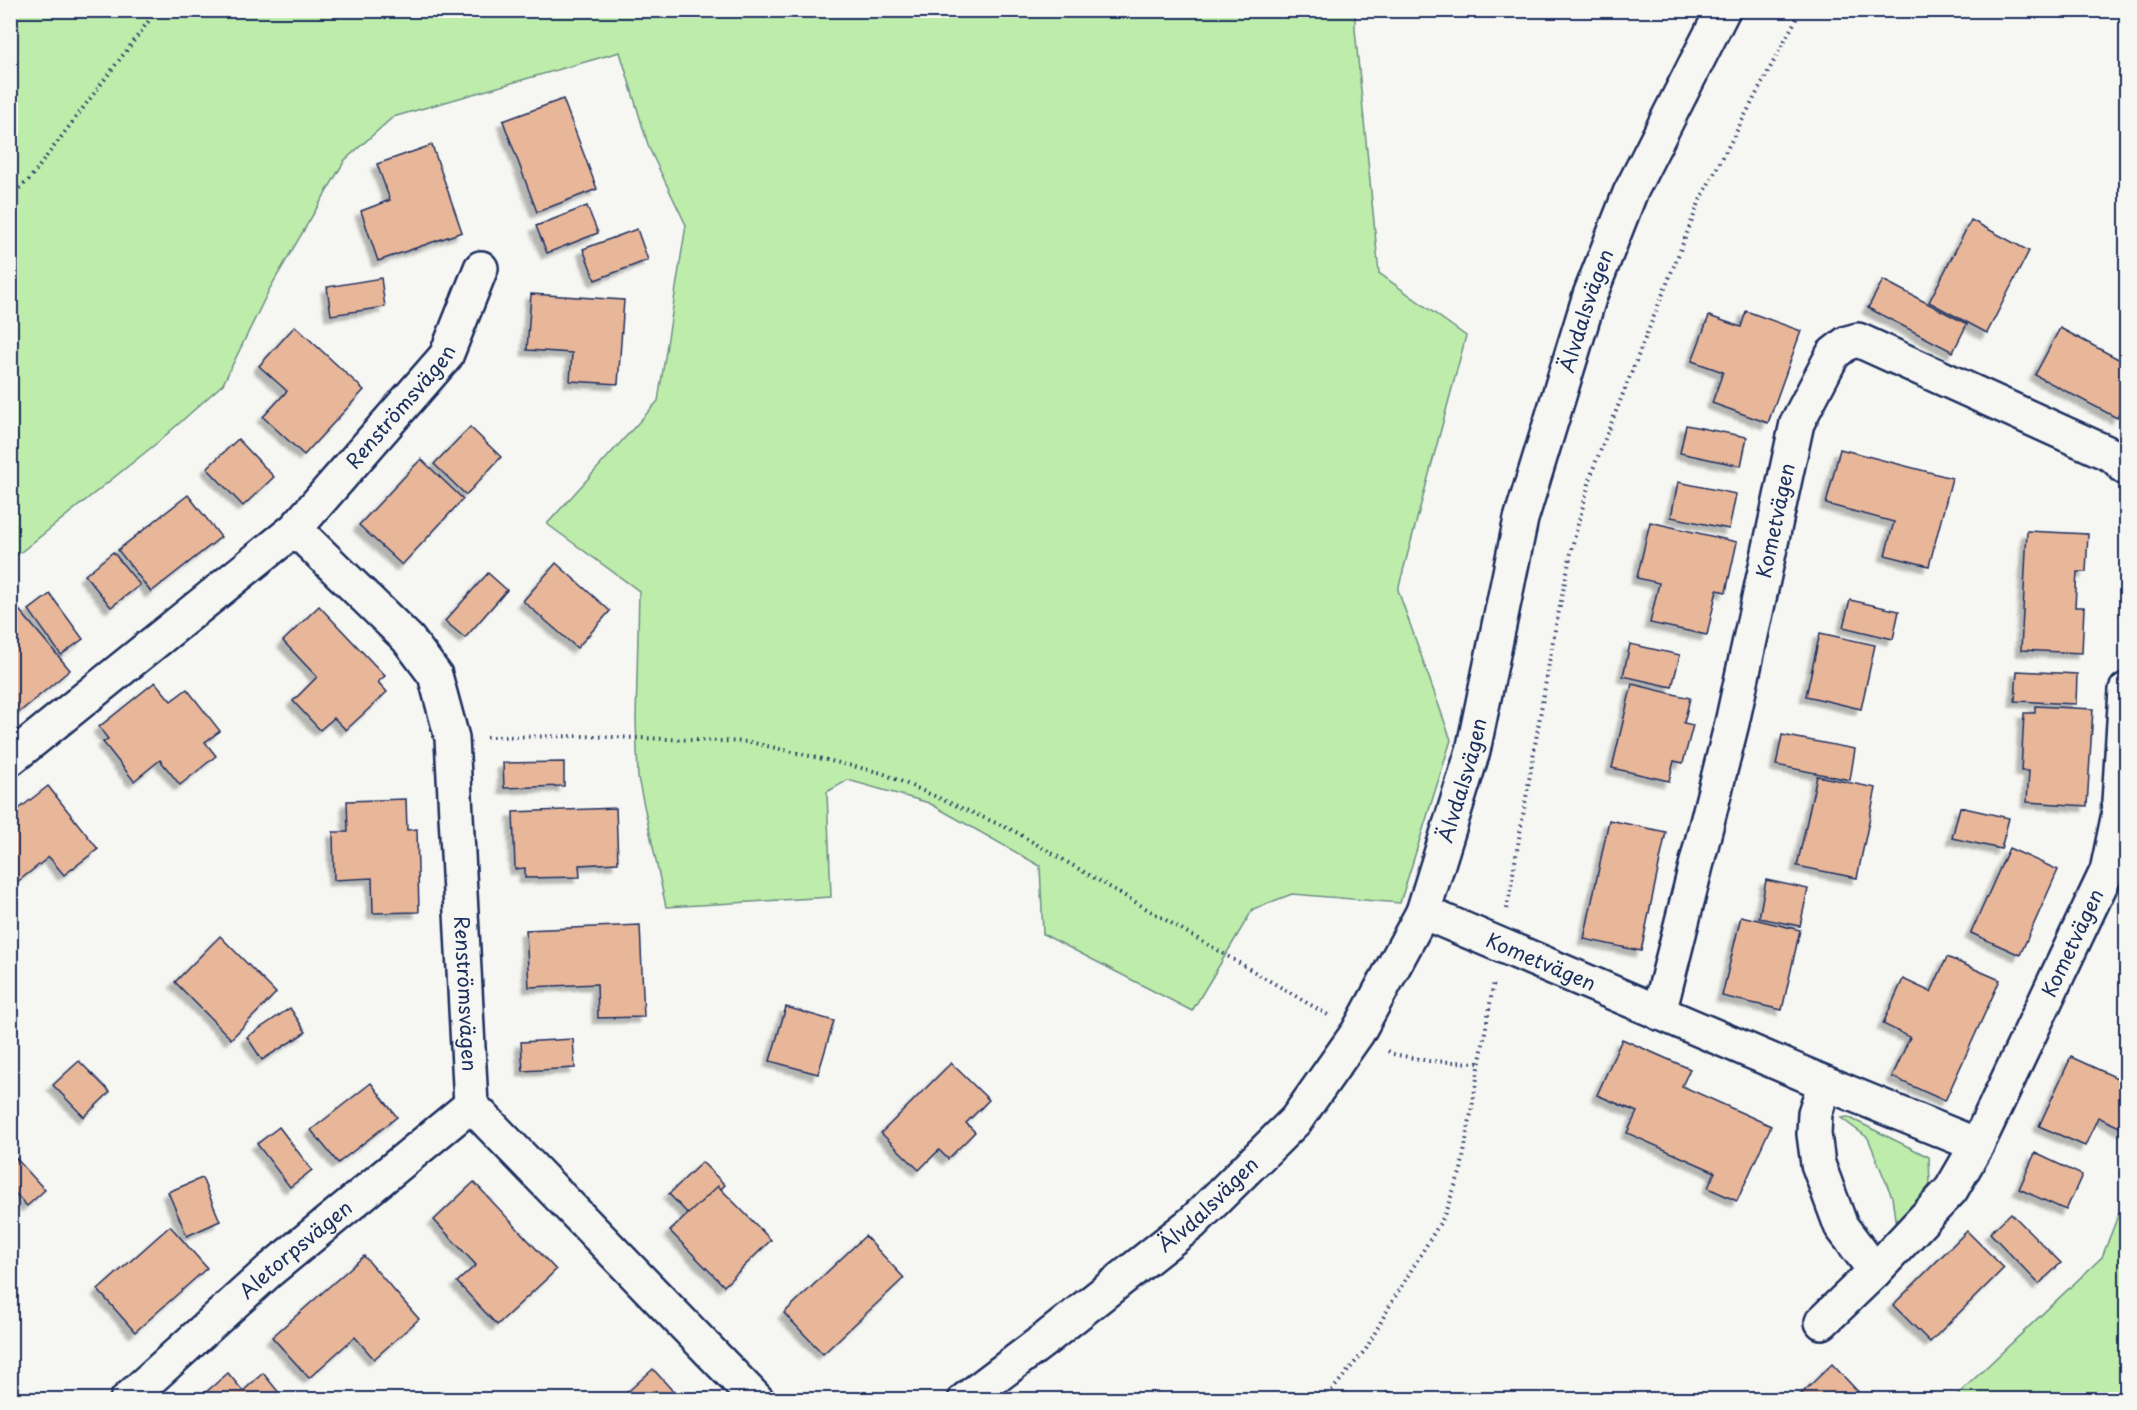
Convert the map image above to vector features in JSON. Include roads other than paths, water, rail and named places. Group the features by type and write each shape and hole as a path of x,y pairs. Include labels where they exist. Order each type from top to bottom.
{"street":[{"name":"Älvdalsvägen","path":"965,1400 1192,1223 1296,1120 1358,1032 1423,912 1473,750 1521,519 1590,295 1630,193 1723,10"},
{"name":"Renströmsvägen","path":"10,759 295,529 446,356 481,268"},
{"name":"Kometvägen","path":"1659,1013 1732,723 1797,423 1833,354 1847,343 1858,340 2114,456 2127,468"},
{"name":"Renströmsvägen","path":"295,529 408,639 435,675 452,738 471,1105"},
{"name":"Kometvägen","path":"1822,1322 1875,1271 1951,1190 1977,1145 2107,871 2118,818 2127,690"},
{"name":"Kometvägen","path":"1423,912 1977,1145"},
{"path":"1825,1083 1815,1113 1814,1134 1818,1164 1841,1226 1875,1271"},
{"name":"Aletorpsvägen","path":"127,1400 269,1271 471,1105"},
{"path":"471,1105 757,1400"}]}
